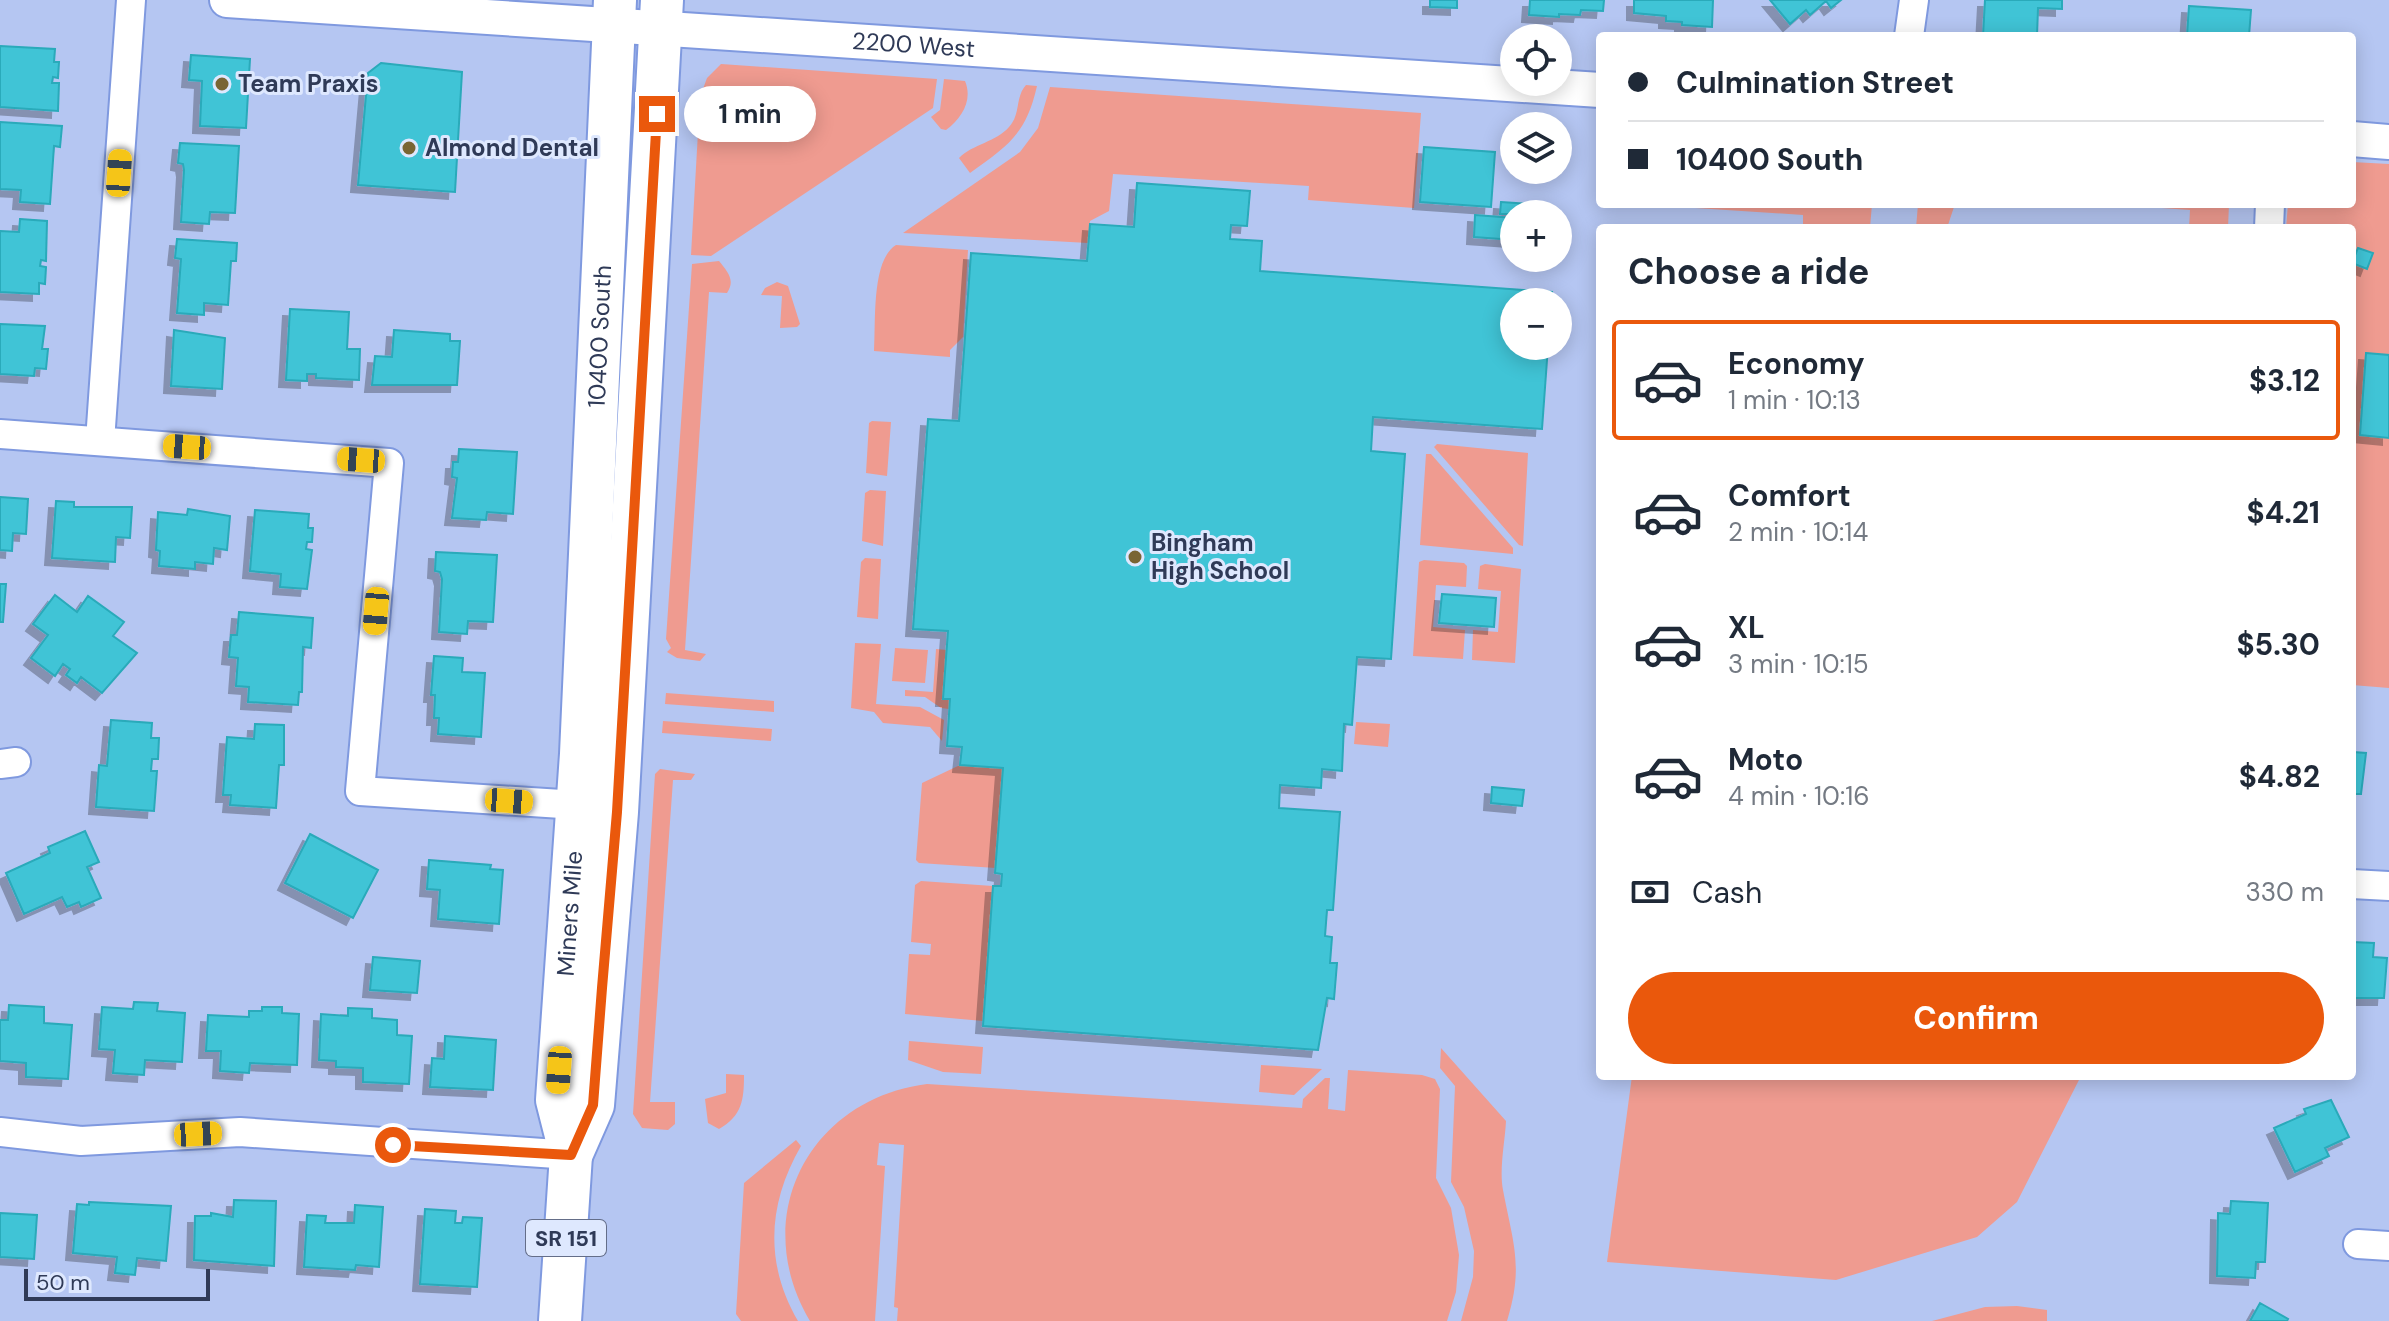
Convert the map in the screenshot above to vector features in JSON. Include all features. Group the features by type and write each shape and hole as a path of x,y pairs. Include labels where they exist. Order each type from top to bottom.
{"main road":[{"name":"10400 South","path":"584,671 615,13"},
{"name":"10400 South","path":"646,331 661,15"},
{"name":"Miners Mile","path":"571,1155 593,1105 617,812 646,331"},
{"name":"Miners Mile","path":"560,1321 571,1155 557,1100 584,671"}],"street":[{"path":"100,441 131,0"},
{"name":"2200 West","path":"227,0 661,15 1596,90"},
{"path":"1910,32 1914,0"},
{"path":"2356,139 2389,142"},
{"path":"0,434 389,463 360,791 577,805"},
{"path":"2356,884 2389,886"},
{"path":"0,1132 81,1141 240,1132 571,1155"},
{"path":"2358,1244 2389,1246"}],"shaded area":[{"path":"721,64 937,79 933,108 711,256 691,255 700,97 707,78"},
{"path":"944,79 965,81 968,95 961,114 946,130 941,129 931,117 940,110"},
{"path":"1026,85 1037,86 1021,127 1005,146 970,173 959,158 1009,127"},
{"path":"1050,87 1421,113 1414,208 1308,200 1309,186 1113,174 1109,211 1090,221 1088,243 903,233 1020,152 1038,128"},
{"path":"2356,162 2389,164 2389,688 2356,685 2356,224 2286,224 2288,208 2356,208"},
{"path":"1695,208 1872,208 1870,224 1803,224 1803,215"},
{"path":"1918,208 1954,208 1948,224 1916,224"},
{"path":"2162,208 2229,208 2228,224 2189,224 2190,210"},
{"path":"896,245 968,250 963,337 950,350 950,357 874,351 879,278 882,264"},
{"path":"719,261 731,284 727,293 709,292 685,650 706,654 700,661 677,658 667,652 671,648 666,639 692,264"},
{"path":"777,282 788,286 800,324 797,327 780,328 782,296 761,295 765,288"},
{"path":"891,422 887,476 866,473 869,423"},
{"path":"1437,444 1528,453 1523,546 1434,447"},
{"path":"1426,454 1431,454 1513,548 1513,554 1420,545"},
{"path":"870,490 886,491 883,546 862,541 865,493"},
{"path":"865,558 881,559 878,619 857,617 861,562"},
{"path":"1419,562 1464,563 1467,566 1466,587 1436,585 1433,627 1465,630 1463,659 1413,656"},
{"path":"1480,566 1521,569 1515,663 1472,660 1473,630 1498,632 1501,591 1478,589"},
{"path":"855,643 881,644 876,704 920,707 944,720 942,741 930,727 883,723 874,712 851,708"},
{"path":"895,648 928,650 925,683 892,681"},
{"path":"936,649 947,650 944,699 950,699 949,709 941,708 925,697 905,696 905,690 933,692"},
{"path":"666,693 774,701 774,712 665,704"},
{"path":"663,721 772,729 771,741 662,733"},
{"path":"1356,722 1390,724 1388,747 1354,744"},
{"path":"960,765 1003,768 996,868 919,863 916,860 922,783"},
{"path":"660,769 695,774 691,780 673,780 650,1102 675,1102 675,1124 668,1130 642,1128 633,1114 655,774"},
{"path":"921,881 993,886 983,1021 905,1014 909,954 930,955 931,944 911,942 915,885"},
{"path":"909,1041 983,1047 981,1074 943,1072 908,1060"},
{"path":"1441,1048 1506,1121 1502,1182 1516,1269 1507,1321 1461,1321 1473,1277 1474,1251 1464,1207 1451,1182 1455,1086 1440,1068"},
{"path":"1261,1065 1322,1069 1294,1095 1259,1092"},
{"path":"1348,1070 1422,1075 1435,1079 1440,1089 1436,1178 1451,1208 1459,1255 1456,1292 1447,1321 897,1321 898,1308 894,1307 904,1145 879,1143 877,1165 885,1166 875,1321 810,1321 792,1282 786,1242 789,1204 801,1169 822,1138 850,1113 886,1094 927,1084 1302,1108 1303,1099 1325,1078 1330,1078 1328,1109 1345,1111"},
{"path":"726,1074 744,1075 743,1092 737,1113 719,1129 708,1123 705,1099 726,1093"},
{"path":"1631,1080 2079,1080 2017,1202 1977,1237 1836,1280 1607,1262"},
{"path":"796,1140 801,1146 782,1189 774,1233 779,1277 798,1321 741,1321 736,1314 744,1183"},
{"path":"2017,1306 2047,1310 2047,1321 1932,1321 1985,1307"}],"building":[{"path":"1430,0 1457,0 1457,8 1430,7"},
{"path":"1530,0 1604,0 1603,11 1581,10 1580,15 1559,14 1559,17 1529,15"},
{"path":"1634,0 1713,0 1712,27 1682,25 1682,22 1666,21 1666,16 1634,13"},
{"path":"1770,0 1841,0 1831,8 1826,1 1810,15 1806,10 1790,24"},
{"path":"1985,0 2062,0 2062,9 2038,8 2037,32 1983,32"},
{"path":"2189,6 2251,10 2249,32 2187,32"},
{"path":"0,46 55,49 54,62 59,62 58,78 53,77 52,83 59,83 58,111 0,107"},
{"path":"191,55 250,59 246,128 200,126 202,81 189,80"},
{"name":"Almond Dental","path":"381,63 462,72 455,192 358,185 368,73"},
{"path":"0,122 62,126 60,147 54,146 50,204 20,202 21,190 0,189"},
{"path":"180,143 239,146 235,213 210,212 209,224 181,222 184,170 183,164 178,163"},
{"path":"1424,147 1495,152 1491,207 1420,202"},
{"path":"1137,183 1250,191 1247,226 1231,225 1230,239 1262,241 1260,271 1500,288 1500,360 1547,360 1542,429 1373,417 1371,451 1405,454 1391,659 1357,657 1352,725 1344,724 1342,771 1322,769 1321,788 1280,785 1279,808 1340,812 1333,910 1327,910 1325,936 1332,937 1330,963 1337,963 1334,999 1327,998 1318,1050 983,1026 993,886 1001,886 1002,874 995,873 1003,768 960,765 962,747 947,746 950,699 943,699 948,631 913,629 928,419 959,421 971,253 1087,261 1090,224 1134,227"},
{"path":"1475,215 1500,217 1500,239 1474,237"},
{"path":"20,219 47,221 46,261 41,260 40,266 46,267 45,284 39,283 39,294 0,292 0,231 19,232"},
{"path":"177,239 237,243 236,261 231,261 228,305 204,303 204,315 177,313 181,259 175,258"},
{"path":"2358,248 2373,253 2367,269 2356,265"},
{"path":"290,309 349,312 347,349 360,349 359,380 316,378 316,374 307,374 307,381 286,380"},
{"path":"0,324 45,326 42,349 48,349 46,369 35,368 34,376 0,374"},
{"path":"174,330 225,338 222,389 171,386"},
{"path":"394,330 450,334 450,341 460,341 457,385 372,385 375,356 392,357"},
{"path":"2366,353 2389,355 2389,438 2360,435"},
{"path":"459,449 517,452 513,514 487,512 486,520 452,518 457,478 452,477 453,462 458,462"},
{"path":"0,497 28,499 26,534 13,533 12,551 0,550"},
{"path":"56,501 74,502 74,507 132,507 130,538 116,537 115,562 52,558"},
{"path":"188,509 230,516 227,550 214,548 213,564 195,562 195,569 159,566 160,551 156,550 158,512 187,515"},
{"path":"255,510 309,514 308,528 313,528 312,542 307,542 306,549 312,550 307,589 280,587 281,574 250,571"},
{"path":"436,552 497,555 493,622 468,621 467,634 439,632 442,579 440,572 435,571"},
{"path":"0,584 6,584 3,622 0,622"},
{"path":"1442,594 1496,598 1494,627 1439,623"},
{"path":"55,595 77,612 88,596 124,622 113,636 137,653 102,693 81,677 77,683 66,675 70,669 63,664 55,676 31,658 48,635 33,624"},
{"path":"239,612 313,618 311,648 303,647 302,692 299,692 298,705 248,702 249,687 236,686 238,658 229,657 231,635 237,635"},
{"path":"434,656 463,658 462,672 485,673 481,737 438,734 439,718 434,718 435,695 431,695"},
{"path":"111,720 152,723 151,738 159,738 158,759 152,759 151,771 157,771 154,811 96,807 99,765 107,766"},
{"path":"255,724 284,725 284,765 279,765 276,808 230,805 231,795 223,795 227,737 254,739"},
{"path":"2356,752 2366,753 2361,794 2356,794"},
{"path":"1492,787 1524,790 1522,806 1491,803"},
{"path":"85,831 99,862 87,867 101,898 81,907 79,902 67,907 62,897 24,914 6,873 50,853 48,847"},
{"path":"310,834 378,870 353,918 285,883"},
{"path":"429,860 491,865 490,869 503,870 499,924 438,919 440,890 427,889"},
{"path":"2356,942 2374,943 2373,957 2387,958 2384,998 2356,998"},
{"path":"373,957 420,961 417,993 370,990"},
{"path":"134,1002 158,1003 157,1011 185,1013 182,1062 145,1060 144,1075 113,1073 115,1050 99,1049 102,1007 133,1009"},
{"path":"9,1005 44,1007 44,1023 72,1025 68,1079 26,1077 26,1063 0,1061 0,1020 8,1020"},
{"path":"262,1007 282,1007 282,1013 299,1014 297,1065 250,1063 249,1073 220,1071 221,1051 206,1051 208,1015 249,1017 249,1011 262,1011"},
{"path":"348,1008 372,1009 372,1018 397,1020 397,1035 412,1036 409,1084 363,1082 363,1068 336,1067 336,1061 319,1060 321,1014 348,1016"},
{"path":"445,1036 496,1040 493,1090 430,1087 432,1058 444,1059"},
{"path":"2331,1100 2349,1137 2325,1148 2329,1156 2295,1172 2274,1128 2306,1114 2304,1109"},
{"path":"234,1200 276,1201 274,1266 194,1260 195,1216 211,1216 211,1213 233,1217"},
{"path":"2231,1201 2268,1203 2265,1262 2256,1262 2255,1278 2217,1276 2218,1213 2230,1214"},
{"path":"89,1202 171,1206 166,1261 137,1258 135,1275 115,1273 117,1257 73,1253 77,1204 89,1205"},
{"path":"355,1205 383,1207 379,1267 356,1265 355,1270 304,1267 307,1215 326,1216 325,1223 354,1223"},
{"path":"425,1209 456,1211 455,1223 462,1223 463,1217 482,1218 477,1287 420,1284"},
{"path":"0,1213 37,1215 34,1259 0,1257"},
{"path":"2260,1303 2288,1319 2287,1321 2250,1321"}],"place":[{"name":"Team Praxis","path":"222,84"},
{"name":"Almond Dental","path":"409,148"},
{"name":"Bingham High School","path":"1135,557"}],"route":[{"path":"393,1145 571,1155 593,1105 617,812 657,114"}]}
